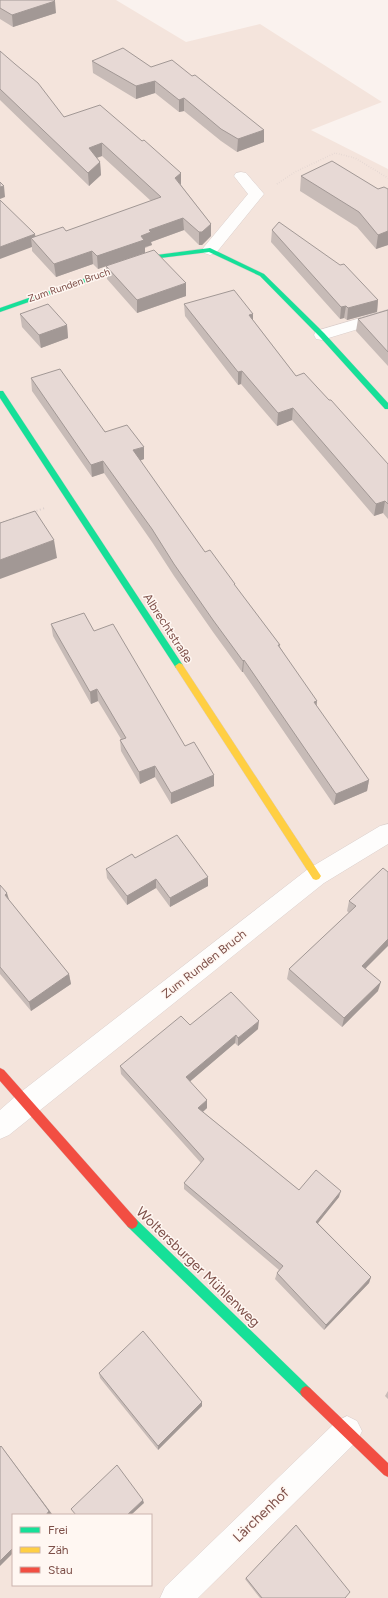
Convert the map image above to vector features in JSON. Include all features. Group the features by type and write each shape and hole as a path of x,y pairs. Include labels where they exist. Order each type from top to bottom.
{"street":[{"path":"242,176 256,194 210,250 262,275 322,335 388,407"},
{"name":"Zum Runden Bruch","path":"0,310 151,257 210,250"},
{"path":"322,335 388,315"},
{"name":"Albrechtstraße","path":"0,394 316,876"},
{"name":"Zum Runden Bruch","path":"0,1126 316,876 388,833"},
{"name":"Woltersburger Mühlenweg","path":"0,1073 136,1228 388,1471"},
{"name":"Lärchenhof","path":"176,1598 347,1431"}],"path":[{"path":"256,194 277,184 291,173 326,156 336,153 351,156 388,178"},
{"path":"0,523 70,499"}],"shaded area":[{"path":"0,0 116,0 186,42 260,24 382,102 311,130 388,169 388,1598 0,1598"}],"building":[{"path":"0,0 55,1 12,15 0,8"},
{"path":"123,48 151,67 172,60 192,76 195,75 264,130 238,139 221,129 184,98 179,100 155,81 136,86 92,61"},
{"path":"0,51 38,83 64,117 100,105 142,141 144,140 181,173 175,178 211,224 202,232 199,232 183,218 149,230 151,232 141,236 144,240 97,256 92,251 54,264 31,238 63,227 66,231 161,197 102,143 89,148 100,162 88,173 0,89"},
{"path":"332,161 378,189 384,187 388,189 388,231 378,235 359,212 301,176"},
{"path":"0,200 35,234 0,247"},
{"path":"279,222 340,265 344,264 378,300 348,308 346,306 341,307 272,230"},
{"path":"154,250 186,283 137,300 106,266"},
{"path":"234,290 253,314 249,315 296,376 304,373 329,400 331,400 388,464 388,504 385,501 376,504 293,408 278,413 242,371 238,372 184,304"},
{"path":"48,304 67,325 39,335 20,314"},
{"path":"388,310 388,352 358,319"},
{"path":"60,369 105,432 127,425 144,447 133,450 205,552 210,550 280,645 278,645 317,701 314,702 369,780 336,794 244,660 243,661 213,620 174,564 152,529 103,461 91,465 31,378"},
{"path":"35,511 54,540 0,560 0,523"},
{"path":"84,613 94,631 113,624 185,746 194,742 214,775 171,793 155,766 139,772 120,740 126,738 97,689 90,692 51,624"},
{"path":"177,835 208,877 170,898 156,879 127,896 106,869 132,854 135,858"},
{"path":"383,868 388,872 388,939 362,966 381,982 344,1018 289,969 356,906 349,901"},
{"path":"0,885 7,893 5,895 69,974 29,1002 0,967"},
{"path":"231,992 259,1021 238,1038 236,1035 186,1077 207,1100 198,1108 299,1190 316,1170 341,1191 316,1222 371,1277 326,1325 277,1273 283,1266 184,1183 204,1159 120,1066 181,1016 190,1025"},
{"path":"143,1331 202,1402 158,1446 99,1373"},
{"path":"1,1446 49,1511 47,1514 12,1514 12,1549 0,1561"},
{"path":"117,1465 143,1500 128,1514 75,1514 71,1509"},
{"path":"296,1525 350,1592 345,1598 262,1598 246,1578"}],"traffic: fast":[{"path":"0,310 151,257 210,250 262,275 322,335 388,407"},
{"path":"0,393 179,666"},
{"path":"132,1223 306,1392"}],"traffic: slow":[{"path":"179,666 316,876"}],"traffic: jam":[{"path":"0,1073 132,1223"},
{"path":"306,1392 388,1471"}]}
